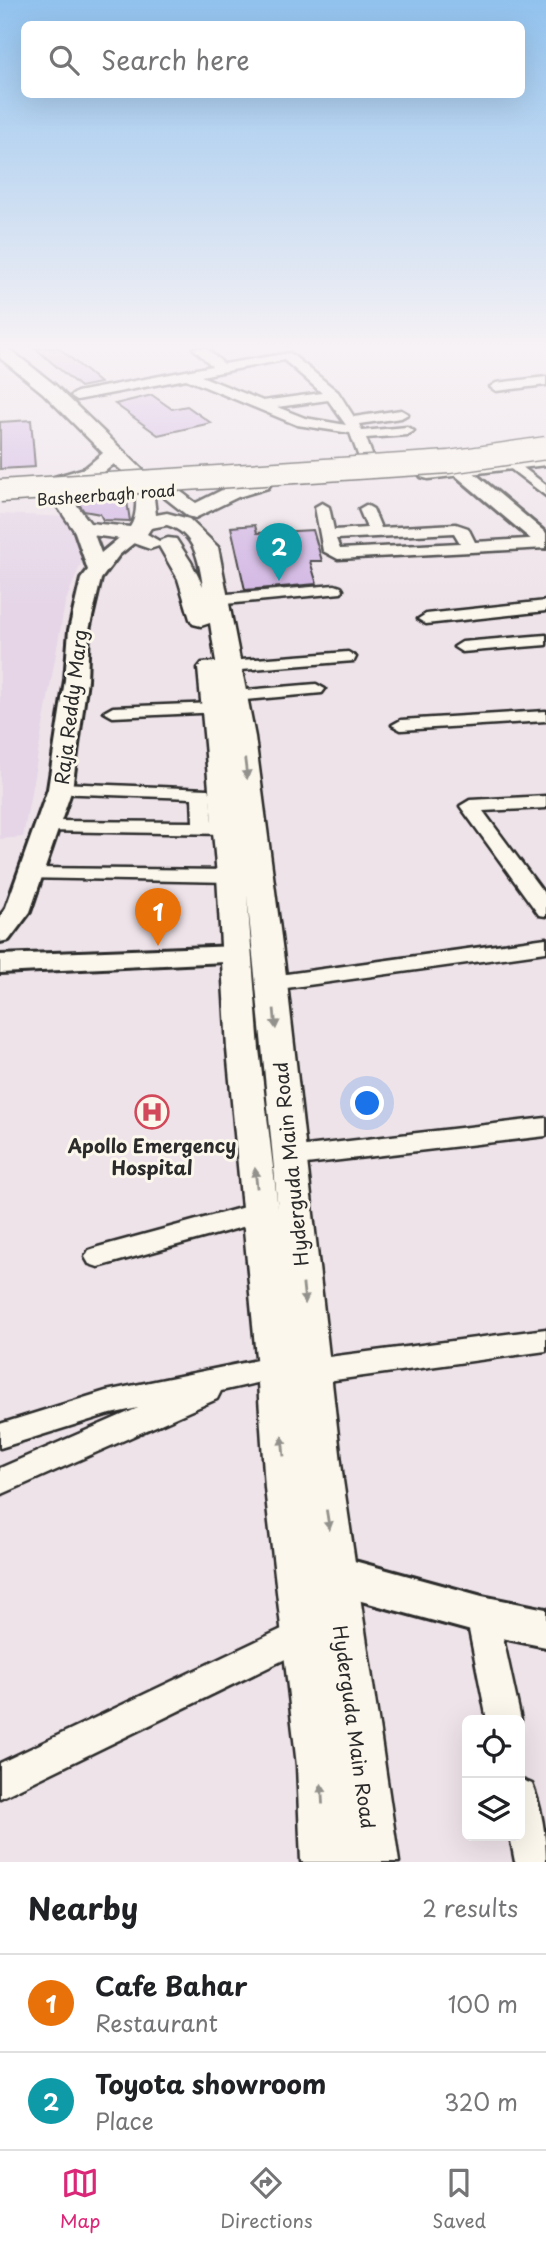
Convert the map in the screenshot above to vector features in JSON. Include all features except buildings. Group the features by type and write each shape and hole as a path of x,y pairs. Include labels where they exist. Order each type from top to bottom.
{"main road":[{"path":"96,435 153,484"},
{"path":"111,435 153,484"},
{"name":"Basheerbagh road","path":"0,499 59,489 153,484 368,463 546,441"},
{"path":"0,491 436,463 546,449"},
{"path":"115,453 92,472 59,489 83,529 140,528 167,519 182,523 192,520 222,497 261,484"},
{"path":"0,499 460,466 546,457"},
{"name":"Basheerbagh road","path":"153,484 261,484 461,471 546,457"},
{"path":"153,484 140,528 146,543 177,554 192,520"},
{"name":"Hyderguda Main Road","path":"153,484 192,520 207,547 226,690 288,1079 289,1157 279,1371"},
{"name":"Basheerbagh road","path":"0,485 59,489"},
{"name":"Hyderguda Main Road","path":"177,554 195,592 226,690 215,828 231,876 243,1049 259,1213 279,1371 316,1574 374,1862"},
{"name":"Hyderguda Main Road","path":"316,1574 303,1634 321,1766 326,1862"}],"street":[{"path":"357,435 368,463"},
{"path":"513,464 546,492"},
{"path":"461,471 546,542"},
{"path":"322,507 333,553 546,542"},
{"path":"366,509 395,551"},
{"name":"Raja Reddy Marg","path":"0,934 17,912 61,789 76,680 79,630 91,579 112,551 140,528"},
{"path":"327,535 456,528 463,531 469,548"},
{"path":"83,529 97,569"},
{"path":"215,600 335,590"},
{"path":"426,620 546,606"},
{"path":"462,647 546,640"},
{"path":"113,712 226,690 348,657"},
{"path":"226,690 316,689"},
{"path":"401,725 546,716"},
{"path":"49,827 215,828 201,793 61,789"},
{"path":"546,802 470,806 546,910"},
{"path":"31,874 231,876"},
{"path":"272,983 546,945"},
{"path":"0,964 237,955"},
{"path":"289,1157 546,1127"},
{"path":"98,1257 259,1213"},
{"path":"0,1436 106,1403 279,1371 546,1340"},
{"path":"0,1482 279,1371"},
{"path":"316,1574 546,1628"},
{"path":"482,1615 503,1715"},
{"path":"0,1781 303,1634"},
{"path":"525,1821 533,1862"}],"shaded area":[{"path":"0,514 70,517 92,536 65,603 23,837 0,839"}],"place":[{"name":"Toyota showroom","path":"279,581"},
{"name":"Cafe Bahar","path":"158,946"},
{"name":"Apollo Emergency Hospital","path":"152,1112"}]}
